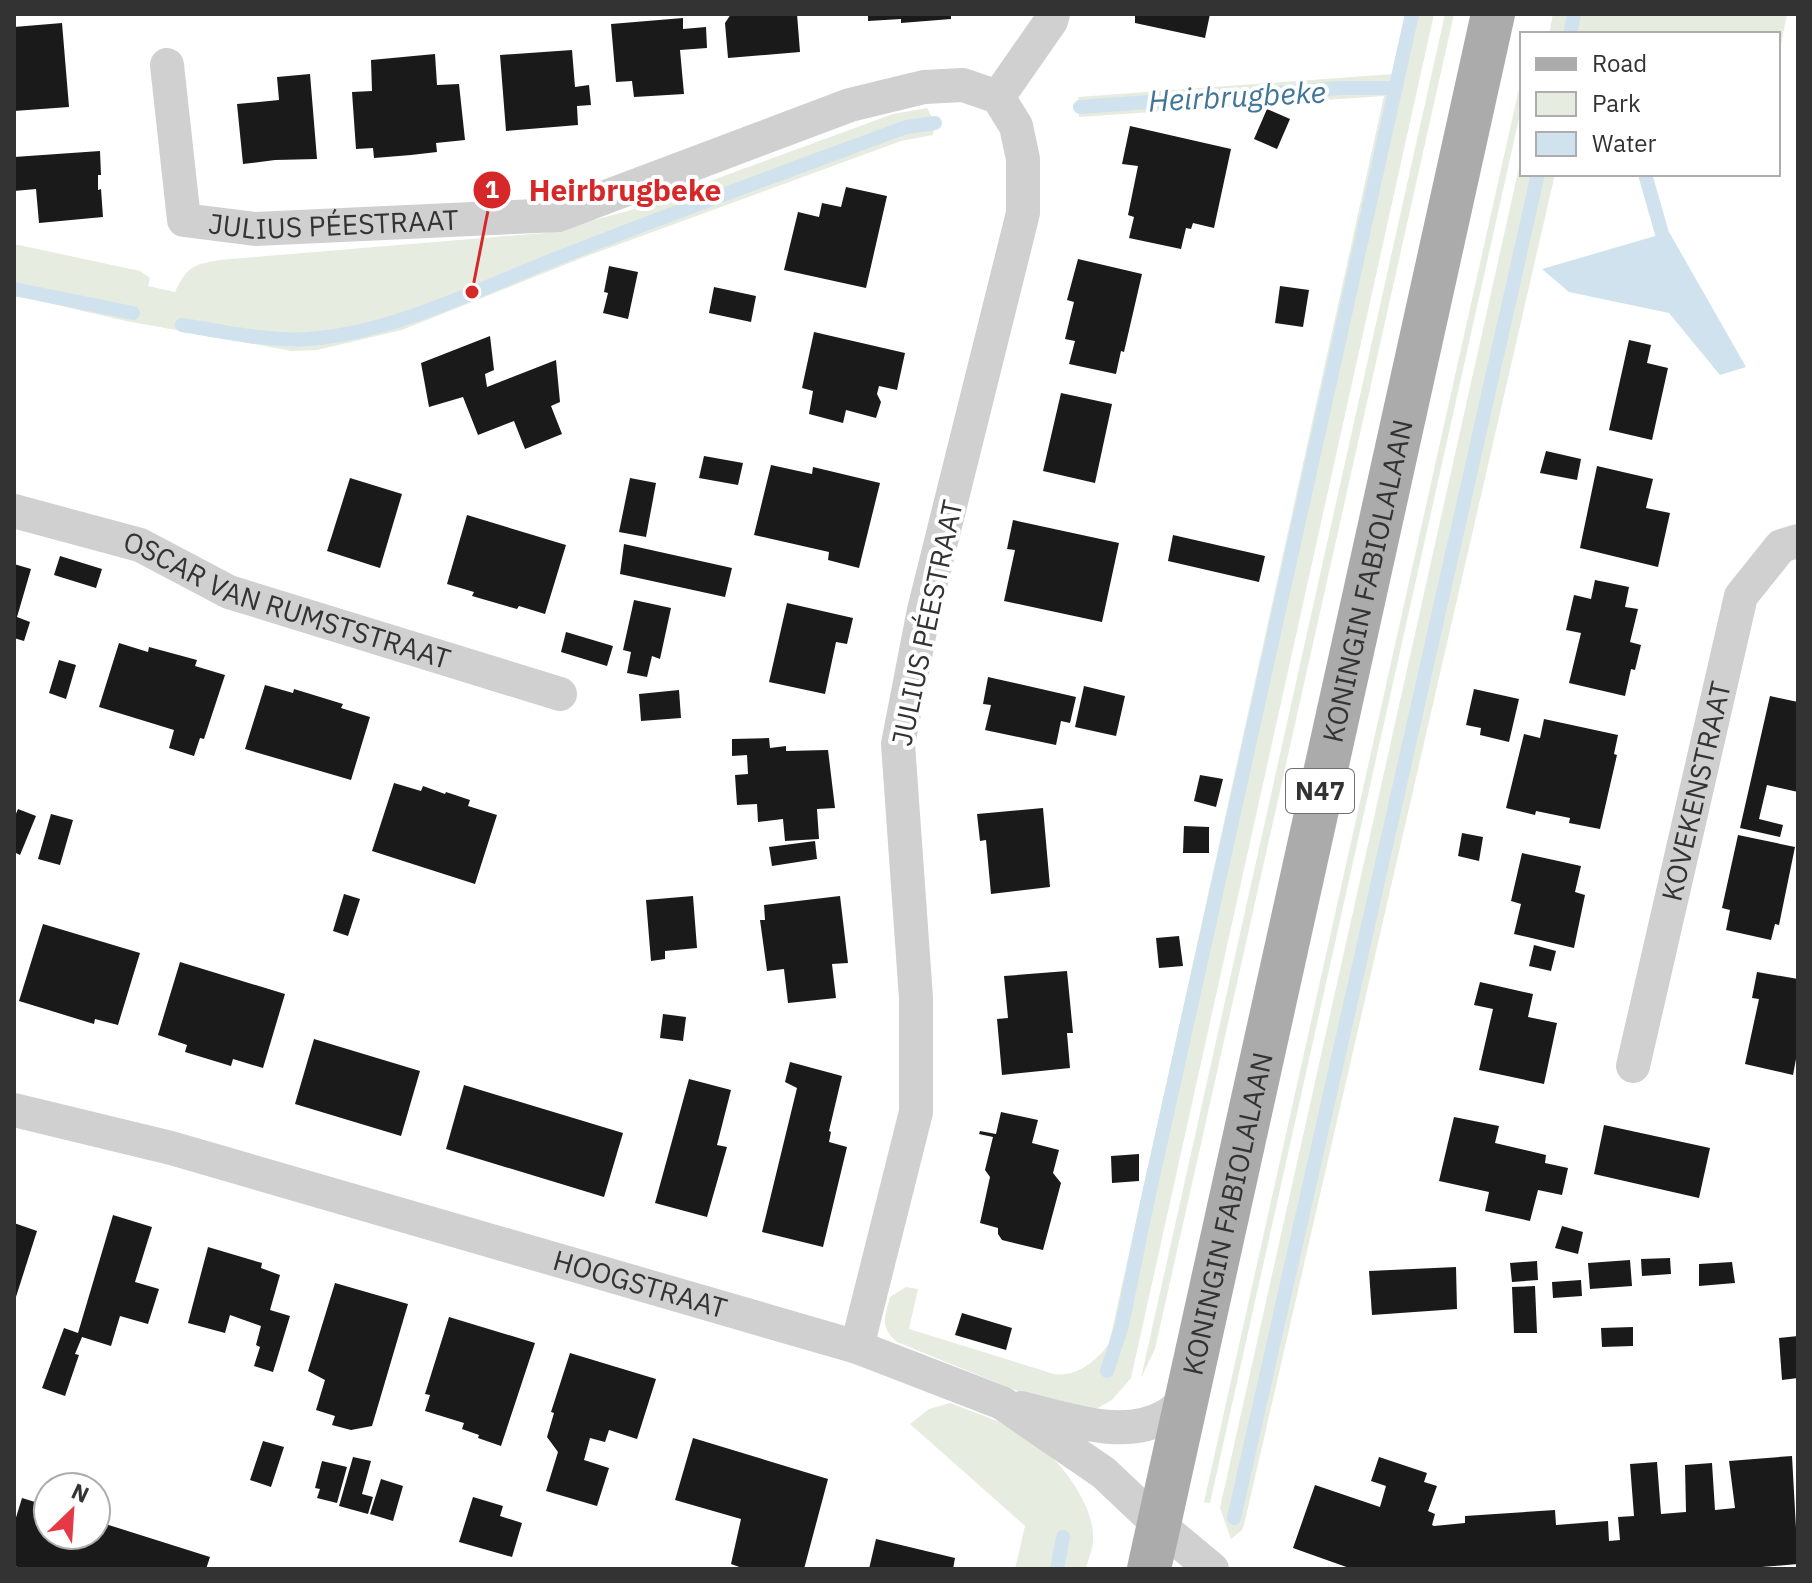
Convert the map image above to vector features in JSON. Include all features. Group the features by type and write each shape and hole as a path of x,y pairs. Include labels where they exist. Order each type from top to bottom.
{"main road":[{"name":"KONINGIN FABIOLALAAN","path":"1149,1569 1493,14"}],"street":[{"path":"998,97 1053,14"},
{"name":"JULIUS PÉESTRAAT","path":"167,65 184,220 255,229 558,215 850,105 924,87 963,85 998,97 1016,126 1023,159 1023,213 924,610 898,744 916,998 916,1112 857,1347"},
{"name":"OSCAR VAN RUMSTSTRAAT","path":"14,511 140,545 229,592 560,694"},
{"name":"KOVEKENSTRAAT","path":"1633,1066 1741,596 1781,546 1798,541"},
{"name":"HOOGSTRAAT","path":"14,1110 171,1148 857,1347 1002,1403 1104,1473 1212,1569"},
{"path":"1002,1403 1099,1426 1124,1427 1165,1417 1186,1400"}],"green space":[{"path":"1406,14 1434,14 1131,1378 1112,1400 1094,1410 1027,1395 897,1342 886,1326 890,1297 906,1287 918,1289 909,1329 1054,1374 1078,1371 1098,1357 1109,1344 1384,96 1079,117 1078,97 1393,74"},
{"path":"1445,14 1454,14 1155,1349 1141,1378"},
{"path":"1553,14 1787,14 1780,49 1780,32 1549,32"},
{"path":"1520,84 1520,114 1210,1503 1204,1502"},
{"path":"927,108 935,123 933,135 901,141 587,256 402,330 317,350 291,351 126,321 14,295 14,244 140,271 150,278 148,286 175,292 191,268 219,260 544,233 628,211 893,114"},
{"path":"1520,163 1520,176 1555,176 1244,1525 1231,1539 1220,1508"},
{"path":"950,1403 1024,1434 1060,1465 1080,1494 1092,1525 1093,1543 1086,1569 1015,1569 1025,1526 910,1424 929,1409"}],"water":[{"path":"1669,232 1746,367 1720,375 1669,313 1569,292 1542,269"}],"building":[{"path":"731,14 797,14 800,52 728,58 725,23"},
{"path":"868,14 951,14 951,19 901,23 901,19 868,21"},
{"path":"1135,14 1210,14 1205,38 1135,23"},
{"path":"683,18 683,29 706,27 707,48 680,50 684,94 634,97 632,81 616,82 611,24"},
{"path":"62,23 69,107 14,111 14,27"},
{"path":"572,50 575,87 589,85 591,105 577,106 578,125 506,131 500,55"},
{"path":"435,54 437,85 459,84 465,140 436,143 437,152 411,155 374,158 373,148 356,149 352,92 372,91 371,60"},
{"path":"310,74 317,159 243,164 237,104 279,100 277,77"},
{"path":"1267,109 1290,119 1277,149 1254,139"},
{"path":"1130,126 1231,149 1214,228 1193,223 1191,229 1186,228 1181,249 1129,238 1134,217 1128,215 1138,166 1122,164"},
{"path":"100,151 98,190 101,189 103,217 39,223 36,189 14,191 14,157"},
{"path":"846,187 887,196 866,288 784,270 798,212 819,217 822,203 841,207"},
{"path":"1078,259 1142,274 1116,374 1069,364 1075,341 1065,339 1074,302 1067,300"},
{"path":"609,266 638,272 628,319 603,313 608,293 604,292"},
{"path":"1280,286 1309,290 1303,327 1275,323"},
{"path":"714,287 756,296 751,322 709,313"},
{"path":"814,332 905,353 897,390 879,386 877,394 881,402 876,418 846,410 843,423 809,414 813,391 802,388"},
{"path":"490,336 494,370 485,374 487,387 556,360 560,402 551,406 562,434 525,449 514,421 478,435 463,397 429,407 421,363"},
{"path":"1629,340 1651,345 1647,363 1668,368 1652,440 1609,430"},
{"path":"1061,393 1112,404 1095,483 1043,471"},
{"path":"1546,451 1581,459 1577,480 1540,473"},
{"path":"704,456 743,463 738,485 699,478"},
{"path":"771,465 812,474 813,467 880,483 859,568 828,560 829,552 754,535"},
{"path":"1597,466 1653,479 1646,508 1670,513 1658,567 1580,548"},
{"path":"350,478 402,494 380,568 327,551"},
{"path":"630,478 656,483 646,537 619,532"},
{"path":"467,515 566,545 545,614 472,596 474,592 447,584"},
{"path":"1013,520 1119,543 1102,622 1004,601 1015,550 1007,549"},
{"path":"1173,535 1265,556 1259,582 1168,561"},
{"path":"624,544 732,568 725,597 620,574"},
{"path":"60,556 102,569 96,588 54,575"},
{"path":"14,564 31,569 17,617 30,622 24,641 14,638"},
{"path":"1595,580 1629,587 1625,607 1638,609 1630,642 1641,645 1625,696 1569,683 1581,633 1566,630 1574,595 1591,599"},
{"path":"634,600 671,608 660,659 652,656 647,677 627,673 631,652 623,650"},
{"path":"787,603 853,618 847,644 836,642 825,694 769,682"},
{"path":"566,632 613,646 607,666 561,652"},
{"path":"119,643 148,652 149,647 197,660 195,666 225,675 204,739 200,738 194,756 169,748 174,730 99,707"},
{"path":"59,660 76,665 66,699 49,693"},
{"path":"988,677 1076,697 1070,723 1061,721 1056,745 985,730 991,705 983,704"},
{"path":"265,685 293,693 294,689 343,704 341,708 370,717 351,780 245,749"},
{"path":"1084,686 1125,696 1116,736 1075,727"},
{"path":"1474,689 1519,699 1509,742 1480,735 1481,728 1466,725"},
{"path":"679,690 681,718 641,721 639,694"},
{"path":"1770,696 1798,702 1798,792 1767,785 1759,819 1783,825 1780,837 1740,828"},
{"path":"1544,719 1618,735 1614,754 1617,755 1600,829 1569,823 1570,818 1536,811 1535,815 1506,808 1524,734 1540,738"},
{"path":"769,738 770,748 786,746 786,751 828,750 835,808 817,809 819,839 785,841 783,819 758,822 757,804 737,805 735,775 748,774 747,755 732,756 732,739"},
{"path":"1200,775 1223,779 1216,807 1194,801"},
{"path":"394,783 421,791 423,786 446,792 470,800 468,806 497,815 475,884 372,851"},
{"path":"1043,808 1050,887 991,894 986,840 980,841 977,814"},
{"path":"18,809 36,816 20,855 14,852 14,818"},
{"path":"51,814 73,820 60,865 38,859"},
{"path":"1184,826 1209,827 1209,853 1183,853"},
{"path":"1462,833 1483,837 1479,861 1458,856"},
{"path":"1738,835 1795,847 1779,925 1775,924 1771,940 1726,930 1730,910 1722,908"},
{"path":"815,841 817,859 772,866 769,847"},
{"path":"1522,853 1581,866 1575,892 1585,895 1574,948 1514,934 1521,904 1511,901"},
{"path":"344,894 360,899 348,936 333,931"},
{"path":"693,896 697,948 665,951 665,959 651,961 646,900"},
{"path":"840,896 848,963 832,964 836,998 788,1003 784,969 767,971 760,920 765,920 764,905"},
{"path":"43,924 140,953 118,1025 95,1019 94,1024 19,1001"},
{"path":"1179,936 1183,966 1159,968 1156,938"},
{"path":"1534,945 1556,951 1551,971 1529,966"},
{"path":"180,962 285,994 263,1068 233,1059 231,1066 185,1052 187,1045 158,1035"},
{"path":"1067,971 1073,1033 1067,1033 1070,1068 1002,1075 997,1019 1008,1018 1004,976"},
{"path":"1757,972 1798,979 1798,1060 1793,1075 1745,1064 1759,999 1752,998"},
{"path":"1480,982 1533,994 1528,1017 1557,1023 1544,1084 1479,1070 1493,1009 1474,1005"},
{"path":"663,1014 686,1017 683,1041 660,1038"},
{"path":"314,1039 420,1071 401,1136 295,1104"},
{"path":"790,1062 842,1076 829,1142 847,1147 823,1247 762,1232 797,1088 785,1082"},
{"path":"689,1079 731,1090 717,1145 727,1147 707,1217 655,1203"},
{"path":"464,1085 623,1133 604,1197 446,1149"},
{"path":"1001,1112 1038,1120 1032,1143 1059,1150 1053,1173 1061,1183 1043,1250 1002,1240 998,1228 980,1223 990,1177 985,1170 993,1137 979,1134 980,1131 996,1134"},
{"path":"1454,1117 1499,1126 1495,1143 1546,1155 1545,1163 1568,1168 1562,1195 1538,1190 1530,1221 1485,1211 1489,1192 1439,1181"},
{"path":"1604,1125 1710,1148 1699,1198 1594,1174"},
{"path":"1139,1154 1139,1181 1112,1183 1111,1156"},
{"path":"113,1215 152,1227 135,1282 159,1289 148,1324 120,1316 111,1346 82,1337 65,1396 42,1388 64,1328 78,1333"},
{"path":"14,1223 37,1231 15,1300 14,1300"},
{"path":"1562,1226 1583,1232 1578,1254 1555,1248"},
{"path":"208,1247 262,1263 261,1268 280,1275 270,1310 290,1316 273,1372 254,1366 260,1347 256,1345 261,1326 230,1315 225,1333 188,1323"},
{"path":"1670,1258 1671,1274 1642,1276 1641,1259"},
{"path":"1630,1260 1632,1286 1590,1289 1588,1263"},
{"path":"1537,1261 1538,1280 1512,1282 1510,1263"},
{"path":"1732,1262 1735,1283 1699,1286 1699,1264"},
{"path":"1456,1267 1457,1309 1372,1315 1369,1271"},
{"path":"1581,1280 1582,1296 1553,1298 1552,1282"},
{"path":"335,1283 408,1304 372,1426 351,1430 332,1425 335,1416 316,1410 325,1380 308,1371"},
{"path":"1535,1286 1537,1333 1514,1333 1512,1287"},
{"path":"962,1313 1012,1328 1006,1350 955,1335"},
{"path":"449,1317 535,1343 501,1446 462,1429 464,1423 425,1411 430,1395 425,1394"},
{"path":"1633,1327 1633,1346 1602,1347 1601,1328"},
{"path":"1798,1336 1798,1378 1782,1380 1779,1338"},
{"path":"570,1353 656,1379 637,1439 609,1430 605,1442 590,1438 584,1460 609,1468 597,1506 546,1491 558,1452 547,1437 554,1413 551,1412"},
{"path":"693,1438 828,1479 804,1569 745,1569 731,1564 741,1519 675,1500"},
{"path":"263,1441 284,1447 271,1487 250,1480"},
{"path":"1792,1456 1798,1564 1737,1569 1352,1569 1293,1548 1315,1485 1380,1507 1386,1486 1371,1481 1379,1457 1427,1473 1424,1482 1437,1486 1428,1511 1435,1514 1434,1526 1465,1523 1465,1516 1555,1510 1556,1525 1608,1521 1609,1541 1620,1540 1618,1517 1634,1516 1630,1464 1657,1462 1661,1514 1686,1512 1685,1465 1712,1463 1715,1510 1735,1508 1729,1461"},
{"path":"353,1457 371,1461 362,1494 373,1497 368,1514 339,1506"},
{"path":"322,1461 347,1467 337,1503 317,1498 320,1489 315,1488"},
{"path":"381,1479 403,1486 393,1521 370,1514"},
{"path":"473,1497 503,1506 500,1516 522,1523 512,1557 459,1542"},
{"path":"22,1498 32,1501 32,1551 112,1551 112,1526 210,1557 206,1569 24,1569 14,1566 14,1524"},
{"path":"876,1539 955,1558 953,1569 869,1569"}],"waterway":[{"path":"1107,1371 1122,1325 1412,14"},
{"path":"1570,32 1574,14"},
{"name":"Heirbrugbeke","path":"1080,107 1341,88 1394,88"},
{"name":"Heirbrugbeke","path":"182,325 293,340 372,328 436,307 603,240 906,127 935,123"},
{"path":"1234,1518 1538,176"},
{"name":"Heirbrugbeke","path":"1646,176 1667,251"},
{"name":"Heirbrugbeke","path":"14,289 133,313"},
{"path":"1057,1569 1063,1537"}],"place":[{"name":"Heirbrugbeke","path":"472,292"}]}
